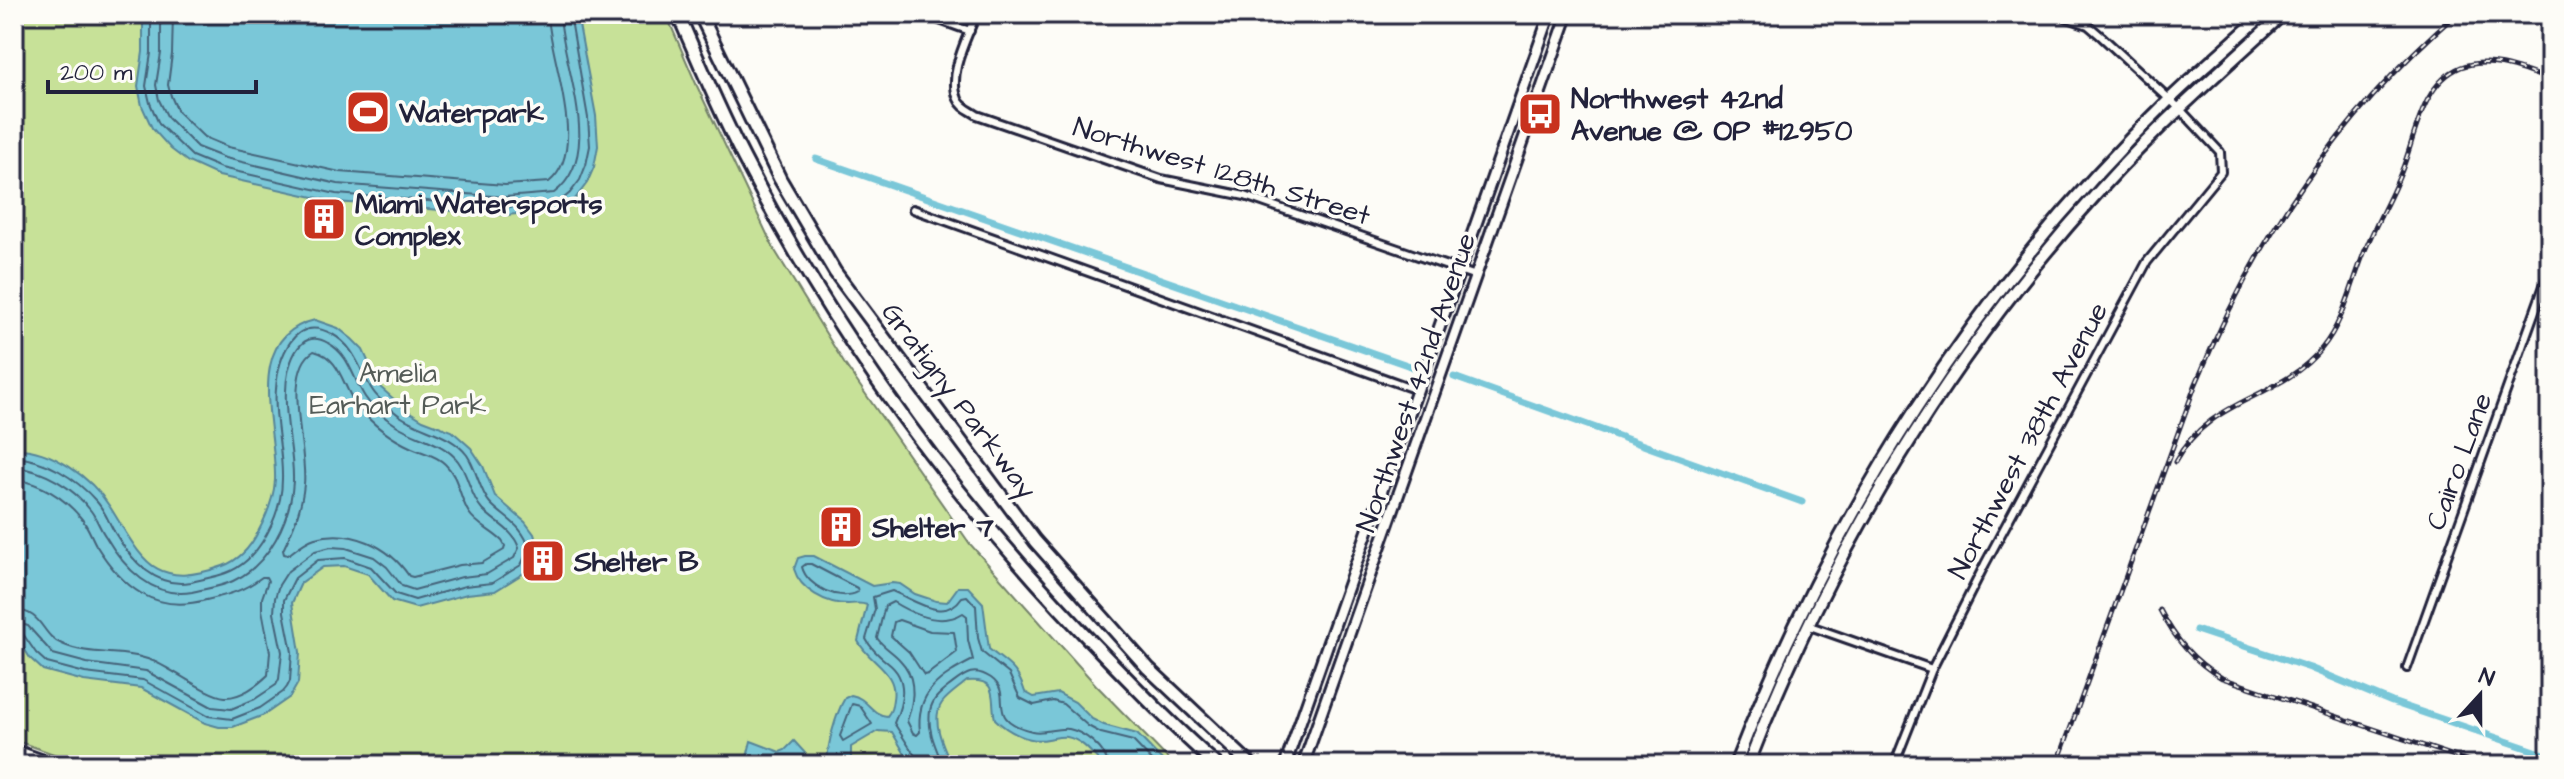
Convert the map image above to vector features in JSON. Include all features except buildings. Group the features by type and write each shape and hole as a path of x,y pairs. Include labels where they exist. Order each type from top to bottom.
{"highway":[{"name":"Gratigny Parkway","path":"678,14 756,182 803,265 895,406 974,512 1063,613 1181,733 1217,765"},
{"name":"Gratigny Parkway","path":"700,14 780,179 835,272 1035,541 1148,668 1251,765"}],"main road":[{"name":"Northwest 42nd Avenue","path":"1285,765 1550,14"},
{"name":"Northwest 42nd Avenue","path":"1303,765 1568,14"},
{"path":"1735,765 1796,621 1841,533 1884,458 1970,330 2071,204 2170,99 2264,14"},
{"path":"1748,765 1807,625 1883,484 1966,356 2068,226 2179,108 2283,14"},
{"path":"1511,123 1528,128"},
{"path":"1486,196 1502,201"},
{"path":"1370,524 1386,530"},
{"path":"1315,679 1331,684"},
{"path":"14,750 56,765"},
{"path":"14,763 20,765"}],"street":[{"path":"923,14 970,31 976,14"},
{"path":"2059,14 2088,25 2179,108"},
{"name":"Northwest 128th Street","path":"970,31 955,89 958,101 977,115 1161,179 1245,196 1476,276"},
{"name":"Northwest 38th Avenue","path":"1894,765 1932,669 2147,262 2221,172 2220,152 2179,108"},
{"path":"913,209 1417,390"},
{"name":"Cairo Lane","path":"2407,668 2550,269"},
{"path":"1796,621 1932,669"}],"green space":[{"name":"Amelia Earhart Park","path":"14,14 666,14 774,249 844,363 970,544 1096,685 1174,765 85,765 14,740"}],"water":[{"name":"Waterpark","path":"143,14 577,14 596,116 598,146 594,167 575,199 561,210 506,215 336,202 219,176 188,162 152,128 142,106 138,86 143,52"},
{"path":"315,320 338,328 352,339 363,350 380,387 405,409 452,431 471,448 483,466 495,496 534,534 538,547 527,571 495,591 467,594 416,608 392,601 368,574 344,566 323,567 301,583 292,603 300,652 298,683 290,697 264,715 233,727 205,723 141,688 84,681 43,670 30,658 15,634 14,449 42,453 81,475 102,496 132,542 152,565 180,575 223,566 239,556 252,542 273,494 275,480 268,387 270,365 278,345 292,330"},
{"path":"814,556 872,586 900,584 915,594 936,601 947,602 958,587 968,587 983,603 989,649 1015,672 1025,692 1034,697 1058,693 1075,702 1092,719 1137,734 1167,765 1103,765 1073,739 1041,740 1019,735 995,719 989,686 967,681 944,700 937,717 945,751 952,765 907,765 909,761 892,732 878,731 851,747 851,765 828,765 832,731 845,698 851,695 862,699 877,713 887,716 892,706 893,689 887,674 858,641 867,605 831,601 808,589 794,569 798,558"},
{"path":"751,741 780,752 794,741 805,753 803,765 750,765 747,757"}],"waterway":[{"path":"816,159 1413,367"},
{"path":"1454,377 1802,502"},
{"path":"2196,630 2310,668 2392,702 2550,756"}],"railway":[{"path":"2057,765 2195,386 2244,281 2303,184 2337,139 2373,95 2456,14"},
{"path":"2175,462 2190,440 2207,424 2305,366 2330,337 2370,238 2398,180 2422,111 2437,85 2461,67 2484,63 2506,66 2550,80"},
{"path":"2160,610 2186,648 2222,678 2481,765"}],"place":[{"name":"Waterpark","path":"368,112"},
{"name":"Northwest 42nd Avenue @ OP #12950","path":"1540,114"},
{"name":"Miami Watersports Complex","path":"324,219"},
{"name":"Shelter 7","path":"841,527"},
{"name":"Shelter B","path":"543,561"}]}
